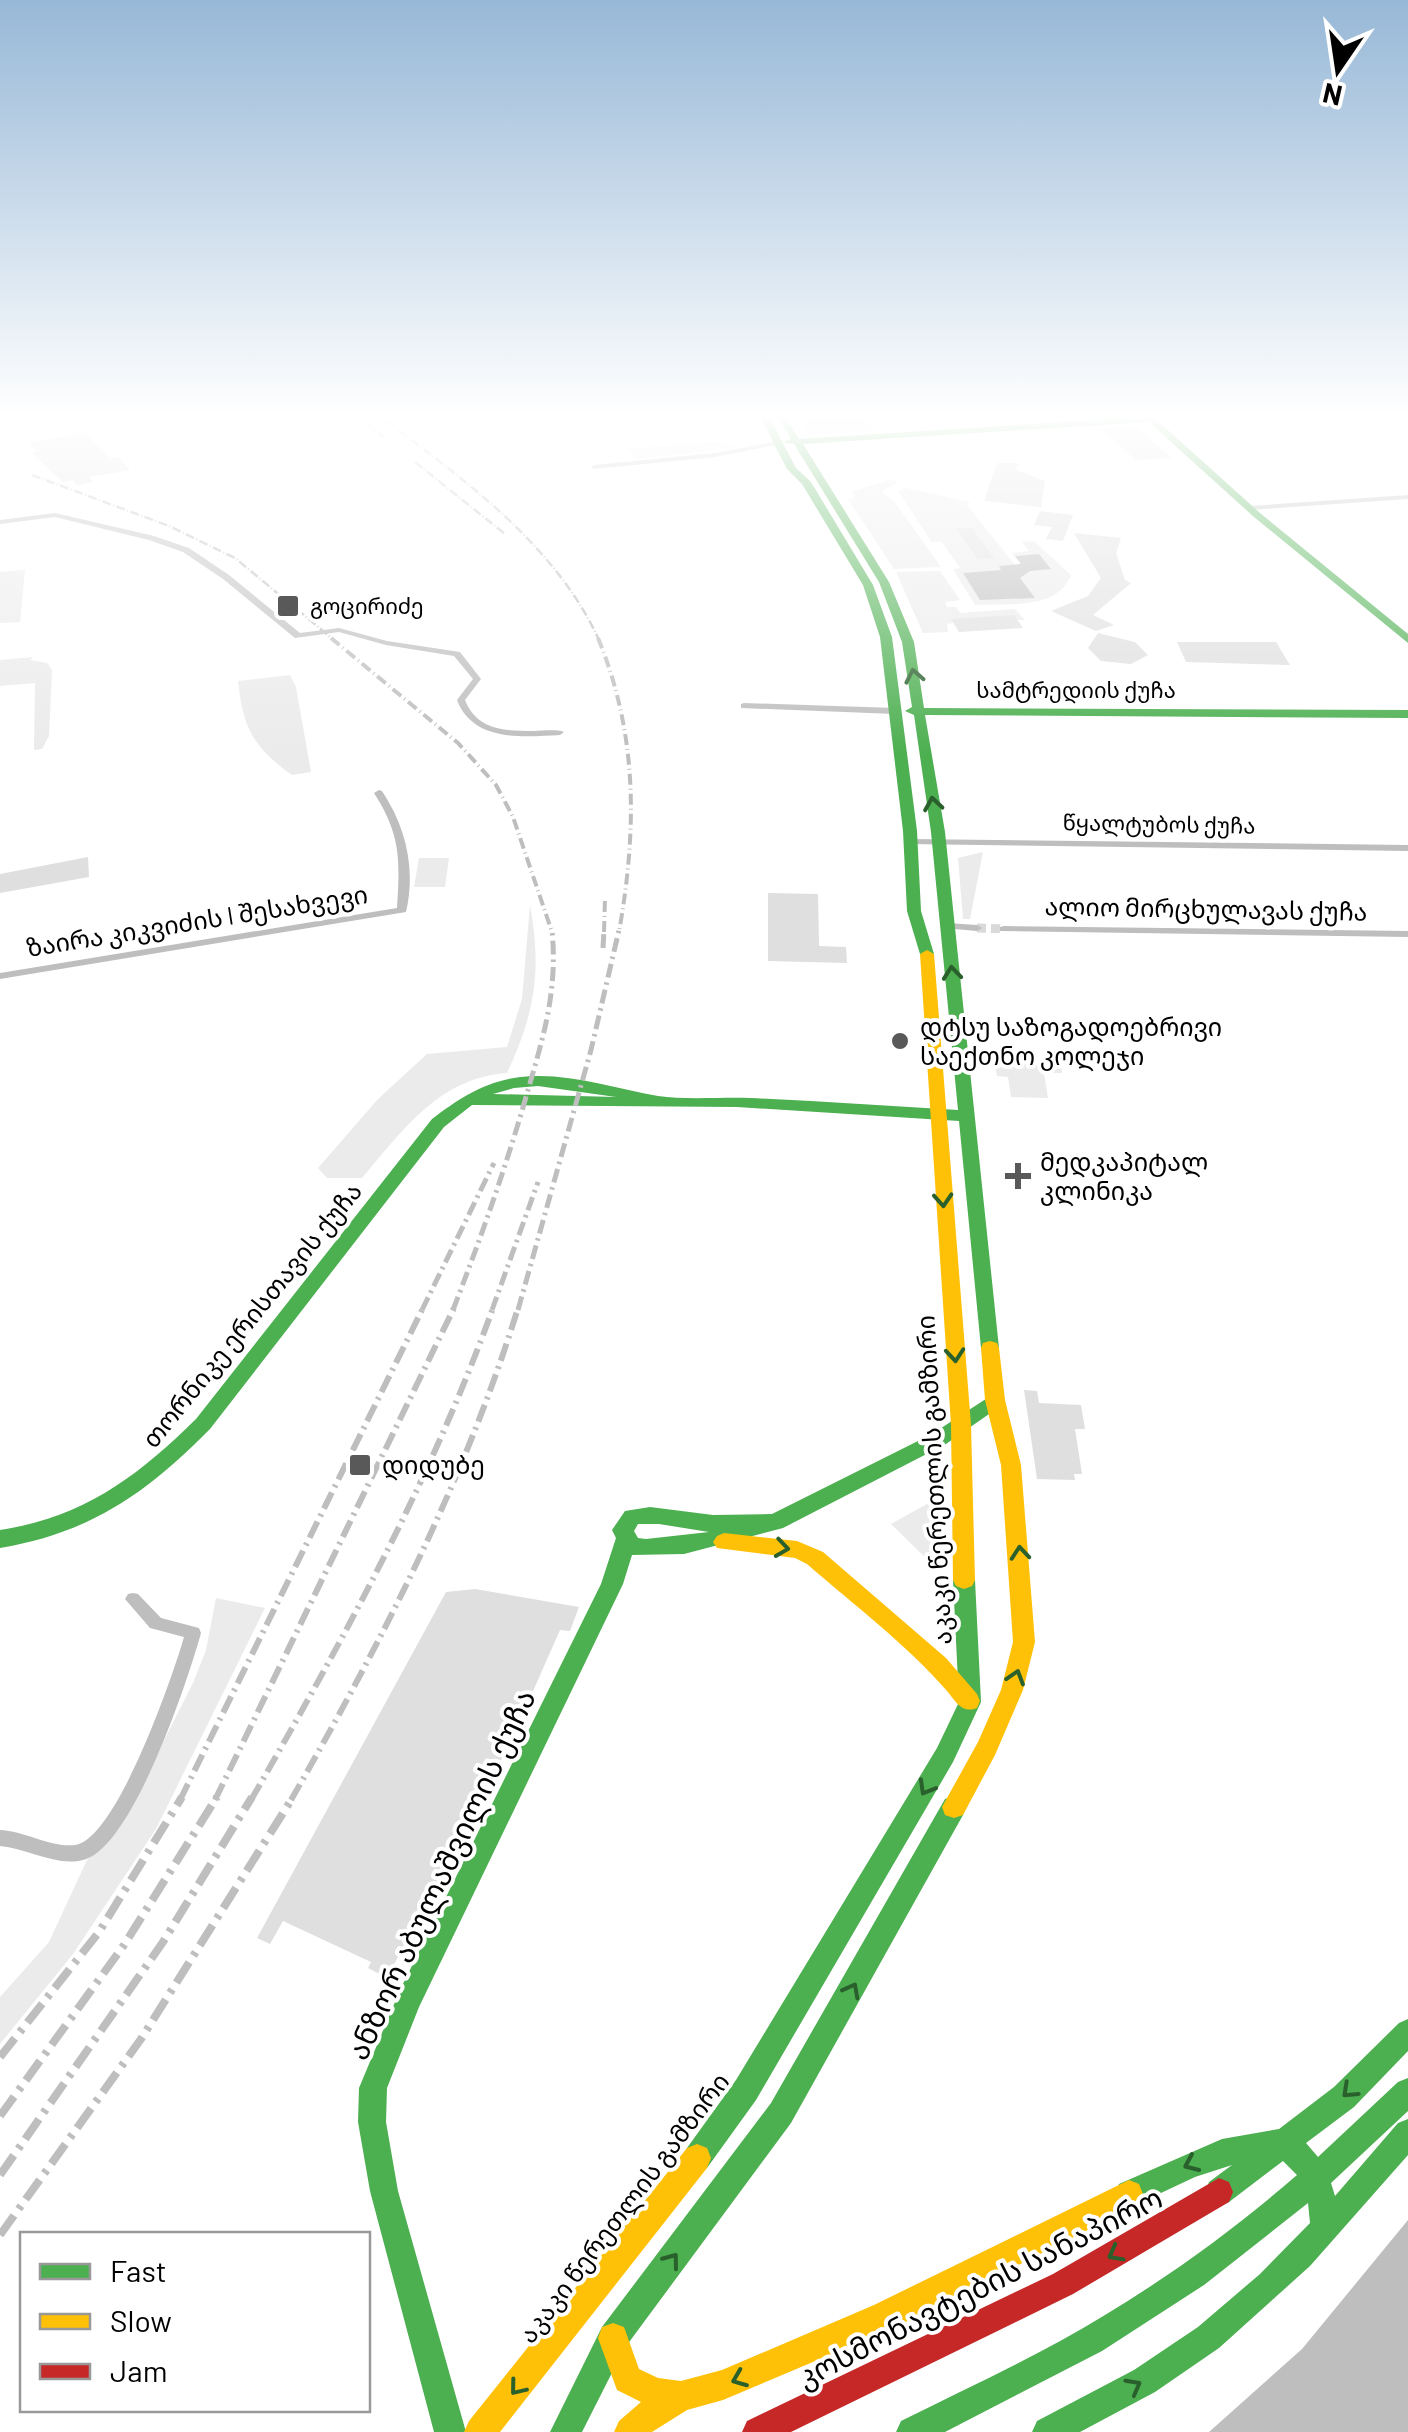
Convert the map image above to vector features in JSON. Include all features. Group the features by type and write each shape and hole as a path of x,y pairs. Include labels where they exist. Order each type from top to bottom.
{"main road":[{"name":"აკაკი წერეთლის გამზირი","path":"480,2432 621,2256 746,2090 928,1785 970,1702 959,1473 961,1425 926,945 914,911 886,636 874,599 834,526"},
{"name":"აკაკი წერეთლის გამზირი","path":"566,2432 613,2338 781,2112 987,1748 1012,1690 1024,1642 1012,1466 996,1400 921,711 908,642 890,592 845,526"},
{"path":"1272,526 1408,640"},
{"name":"სამტრედიის ქუჩა","path":"896,711 1408,714"},
{"name":"თორნიკე ერისთავის ქუჩა","path":"0,1539 29,1537 87,1516 125,1496 166,1464 203,1424 438,1122 480,1090 513,1082 596,1088 649,1098 968,1116"},
{"path":"776,1522 738,1525 666,1520 650,1512 632,1517 623,1530 626,1540 655,1548 776,1522 961,1425 996,1400"},
{"path":"655,1548 670,1534 666,1520"},
{"name":"ანზორ აბულაშვილის ქუჩა","path":"450,2432 384,2191 372,2122 373,2088 409,1998 612,1584 626,1540"},
{"path":"704,1540 797,1550 815,1558 938,1665 970,1702"},
{"name":"ანზორ აბულაშვილის ქუჩა","path":"612,1584 655,1548"},
{"name":"კოსმონავტების სანაპირო","path":"758,2432 935,2349 1155,2233 1346,2096 1408,2032"},
{"path":"912,2432 1112,2328 1160,2298 1319,2177 1408,2092"},
{"path":"1048,2432 1174,2363 1231,2320 1325,2227 1408,2133"},
{"path":"630,2432 645,2417 681,2396 768,2367 885,2316 1186,2166 1244,2144 1284,2144 1308,2162 1319,2177 1325,2227"},
{"path":"613,2338 628,2379 656,2393 681,2396"}],"street":[{"path":"103,526 186,550 226,576 290,632 308,637 339,630 386,644 456,654 477,679 461,700 462,708 481,726 528,734 560,732"},
{"name":"სამტრედიის ქუჩა","path":"744,706 896,711"},
{"name":"ზაირა კიკვიძის I შესახვევი","path":"0,976 402,910 406,852 396,817 379,793"},
{"name":"წყალტუბოს ქუჩა","path":"909,842 1408,848"},
{"path":"947,926 977,928"},
{"name":"ალიო მირცხულავას ქუჩა","path":"1004,929 1408,934"},
{"path":"0,1838 85,1852 104,1838 155,1741 186,1665 192,1633 156,1624 133,1599"}],"shaded area":[{"path":"866,526 912,526 941,567 894,569"},
{"path":"922,526 984,526 1015,565 1021,563 1011,553 1029,551 1022,542 1034,541 1071,575 1064,587 1043,600 975,605 953,569 960,568 942,542 932,542"},
{"path":"1039,554 1051,569 1030,571 1020,578 1035,598 980,600 963,573 1001,570 999,566 1021,564 1015,556"},
{"path":"25,570 20,622 0,623 0,572"},
{"path":"940,571 960,600 945,602 947,607 956,607 960,613 1015,609 1025,620 952,619 953,623 947,624 948,632 923,633 896,572"},
{"path":"33,657 30,660 47,663 52,670 49,736 42,749 34,750 35,683 0,686 0,660"},
{"path":"290,675 296,687 311,772 292,775 252,735 238,681"},
{"path":"983,852 970,919 963,919 958,858"},
{"path":"419,858 449,858 445,887 414,887"},
{"path":"530,905 534,991 524,1031 507,1073 483,1077 442,1096 408,1125 362,1178 327,1178 318,1168 378,1099 427,1054 507,1047 522,999"},
{"path":"994,1061 1061,1063 1062,1073 1044,1073 1048,1098 1011,1097 1008,1077 997,1076"},
{"path":"934,1500 943,1564 937,1569 891,1524"},
{"path":"216,1598 265,1608 156,1829 73,1954 0,2044 0,1997 49,1942 87,1860 119,1829 193,1683 206,1650"},
{"path":"1408,2220 1408,2432 1209,2432 1302,2349"}],"building":[{"path":"1047,526 1069,526 1063,541 1046,539 1052,527"},
{"path":"972,528 994,558 978,559 956,529"},
{"path":"1074,533 1121,538 1116,553 1125,580 1131,583 1093,615 1114,625 1096,631 1051,611 1088,596 1101,578"},
{"path":"1014,615 1023,628 959,632 951,619"},
{"path":"1098,633 1135,642 1148,655 1131,664 1101,661 1088,648"},
{"path":"1177,642 1276,642 1290,665 1186,662"},
{"path":"88,857 89,877 0,893 0,874"},
{"path":"768,893 818,894 819,946 846,947 847,963 768,961"},
{"path":"1024,1390 1037,1391 1039,1403 1081,1405 1085,1429 1075,1429 1082,1474 1074,1474 1075,1480 1037,1479"},
{"path":"475,1589 579,1607 570,1631 560,1630 511,1741 387,1978 368,1968 371,1962 283,1921 270,1944 257,1938 446,1592"}],"tunnel":[{"path":"977,928 1004,929"}],"railway":[{"path":"170,526 235,558 334,640"},
{"path":"496,526 505,534"},
{"path":"515,526 557,572 598,638"},
{"path":"331,638 458,743 496,785 513,817 552,932"},
{"path":"598,638 621,711 630,783 629,857 619,932"},
{"path":"604,932 605,898"},
{"path":"453,1310 501,1178 538,1055 551,995 552,930"},
{"path":"603,948 604,930"},
{"path":"518,1310 591,1050 619,930"},
{"path":"422,1310 494,1163"},
{"path":"492,1310 538,1182"},
{"path":"180,1800 423,1308"},
{"path":"215,1800 454,1308"},
{"path":"251,1800 383,1559 442,1435 493,1308"},
{"path":"291,1800 388,1621 447,1498 518,1308"},
{"path":"0,2057 99,1932 182,1797"},
{"path":"0,2116 124,1945 217,1797"},
{"path":"0,2175 163,1942 252,1797"},
{"path":"0,2235 141,2039 293,1797"}],"traffic: fast":[{"path":"833,526 868,585 886,637 910,831 914,911 927,954"},
{"path":"850,526 884,582 908,642 938,832 990,1348"},
{"path":"1271,526 1408,640"},
{"path":"911,711 1408,714"},
{"path":"0,1539 59,1526 112,1501 181,1446 203,1424 438,1123 463,1103 488,1090 538,1081 649,1098"},
{"path":"475,1101 737,1102 968,1116"},
{"path":"776,1522 767,1523 740,1524 713,1524 641,1515 632,1517 623,1530 631,1546 664,1548 704,1541 744,1531 762,1526 777,1521 939,1439 995,1400"},
{"path":"450,2432 384,2191 372,2122 373,2088 409,1999 612,1584 626,1540"},
{"path":"697,2158 746,2090 945,1755 970,1702 964,1580"},
{"path":"566,2432 613,2338 781,2113 954,1807"},
{"path":"1219,2192 1344,2097 1408,2032"},
{"path":"912,2432 1066,2355 1156,2301 1268,2218 1408,2092"},
{"path":"1048,2432 1160,2372 1240,2312 1328,2226 1408,2133"},
{"path":"1129,2194 1222,2153 1282,2143"},
{"path":"1284,2144 1316,2180 1325,2227"}],"traffic: slow":[{"path":"927,954 961,1425 964,1580"},
{"path":"954,1807 987,1748 1012,1690 1024,1642 1011,1465 995,1400 990,1348"},
{"path":"724,1542 797,1550 815,1558 938,1665 969,1701"},
{"path":"480,2432 697,2158"},
{"path":"630,2432 645,2417 681,2396 723,2385 885,2316 1129,2194"},
{"path":"613,2338 628,2379 656,2393 681,2396"}],"traffic: jam":[{"path":"758,2432 1063,2284 1219,2192"}],"place":[{"name":"გოცირიძე","path":"288,606"},
{"name":"დტსუ საზოგადოებრივი საექთნო კოლეჯი","path":"900,1041"},
{"name":"მედკაპიტალ კლინიკა","path":"1018,1176"},
{"name":"დიდუბე","path":"360,1465"}]}
